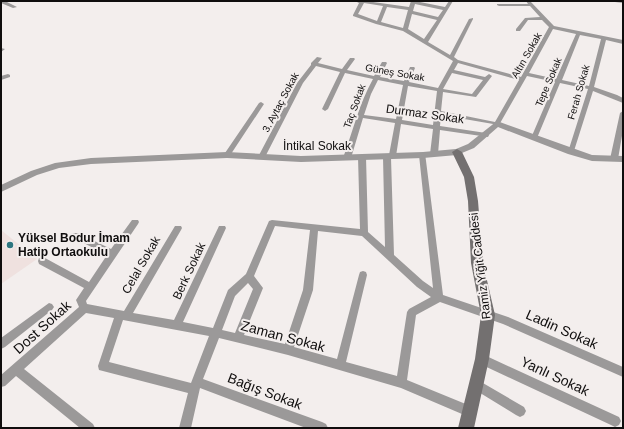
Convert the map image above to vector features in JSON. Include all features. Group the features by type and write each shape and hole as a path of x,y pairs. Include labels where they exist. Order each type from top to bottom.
{"main road":[{"name":"Ramiz Yiğit Caddesi","path":"457,152 469,177 473,201 477,263 488,315 482,359 466,428"}],"street":[{"path":"1,1 15,7"},
{"path":"356,1 411,10 440,19"},
{"path":"425,42 451,1"},
{"path":"617,1 623,2"},
{"path":"362,2 355,15 405,30 453,59 524,76 558,81 591,89 617,97 623,101"},
{"path":"405,30 413,2 424,3 446,9"},
{"path":"499,5 530,3"},
{"name":"Altın Sokak","path":"497,124 552,27 530,3"},
{"path":"378,23 386,5"},
{"path":"518,30 527,19 544,18"},
{"path":"434,154 440,89 450,71 453,59 471,19"},
{"path":"552,27 623,42"},
{"name":"Tepe Sokak","path":"534,138 579,32"},
{"name":"Ferah Sokak","path":"570,152 591,89 604,38"},
{"name":"3. Aytaç Sokak","path":"262,157 300,83 318,58"},
{"name":"Taç Sokak","path":"325,110 343,71 352,59"},
{"name":"Taç Sokak","path":"348,158 360,116 375,78 384,63"},
{"name":"Güneş Sokak","path":"313,64 375,78 474,96 488,77 450,71"},
{"path":"390,256 390,156 406,83 412,68"},
{"path":"1,78 8,76"},
{"path":"227,155 261,104"},
{"path":"437,112 497,124 570,152 592,158 623,159"},
{"path":"614,159 623,113"},
{"name":"Durmaz Sokak","path":"360,116 486,135"},
{"name":"İntikal Sokak","path":"1,189 34,173 58,165 91,161 227,155 301,159 348,158 457,152 471,146 486,135 497,124"},
{"path":"401,383 412,312 439,298 423,155"},
{"path":"185,428 196,385 231,293 249,277 272,223 364,232 362,157"},
{"path":"84,308 81,300 135,222"},
{"path":"288,350 308,290 314,227"},
{"name":"Celal Sokak","path":"103,366 124,315 178,228"},
{"name":"Berk Sokak","path":"177,325 222,228"},
{"name":"Ladin Sokak","path":"364,232 420,284 439,298 505,320 623,372"},
{"path":"75,235 113,254"},
{"path":"42,261 90,287"},
{"path":"340,366 363,275"},
{"path":"238,338 258,288 249,277"},
{"path":"1,344 49,307"},
{"name":"Zaman Sokak","path":"84,308 216,332 288,350 401,383 469,411"},
{"name":"Dost Sokak","path":"1,382 84,308"},
{"name":"Yanlı Sokak","path":"482,359 616,421"},
{"name":"Bağış Sokak","path":"103,366 196,385 322,428"},
{"path":"16,369 89,428"},
{"path":"476,384 520,411"}],"shaded area":[{"name":"Yüksel Bodur İmam Hatip Ortaokulu","path":"1,230 37,259 1,284"}],"place":[{"name":"Yüksel Bodur İmam Hatip Ortaokulu","path":"10,245"}]}
